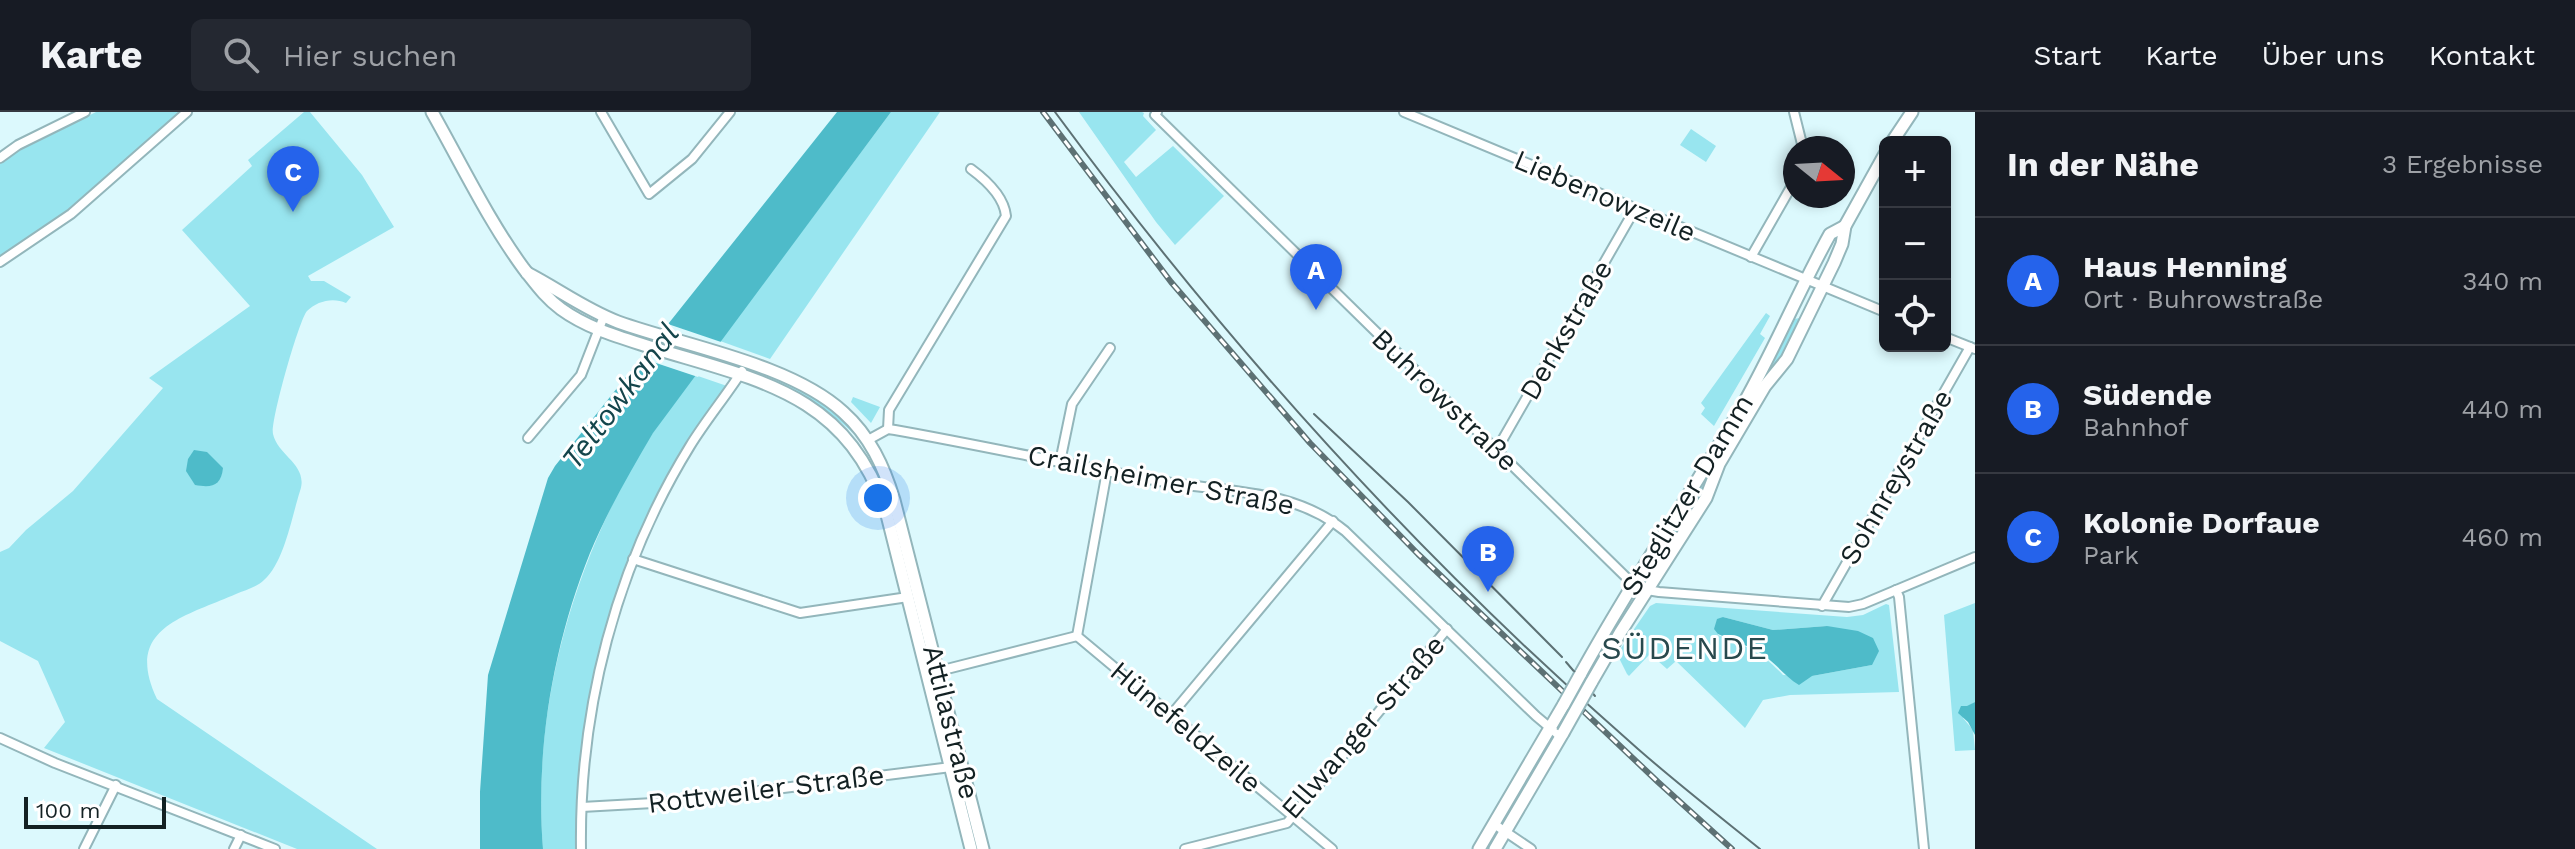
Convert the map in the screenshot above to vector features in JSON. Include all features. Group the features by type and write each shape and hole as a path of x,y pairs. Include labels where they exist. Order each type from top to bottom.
{"main road":[{"name":"Attilastraße","path":"432,112 495,225 544,295 563,311 600,330 796,397 828,419 856,448 881,498 939,671 971,849"},
{"path":"1896,136 1912,112"},
{"name":"Steglitzer Damm","path":"1495,849 1591,683 1706,498 1719,464 1771,375 1787,359 1842,244 1845,226 1879,165"},
{"name":"Steglitzer Damm","path":"1479,849 1633,584 1744,403 1781,336 1830,234 1845,226"},
{"name":"Attilastraße","path":"527,272 604,316 797,382 843,411 868,440 887,478 956,766 983,849"},
{"path":"856,448 868,440"}],"street":[{"path":"1,155 85,112"},
{"path":"0,262 71,214 187,112"},
{"path":"601,112 649,194 692,159 730,112"},
{"name":"Liebenowzeile","path":"1405,112 1879,309"},
{"path":"1794,112 1800,136"},
{"name":"Buhrowstraße","path":"1156,113 1633,584"},
{"path":"868,440 888,429 889,410 1006,216 1006,208 998,197 984,179 971,169"},
{"path":"1751,257 1783,201"},
{"name":"Denkstraße","path":"1496,451 1635,209"},
{"path":"528,438 581,375 604,316"},
{"path":"1951,339 1972,348"},
{"path":"1060,462 1072,404 1110,348"},
{"name":"Sohnreystraße","path":"1822,606 1972,348"},
{"path":"581,848 586,752 597,674 633,559 690,445 745,362"},
{"name":"Crailsheimer Straße","path":"888,429 1301,505 1333,521 1562,735"},
{"path":"939,671 1077,636 1107,471"},
{"path":"1171,715 1333,521"},
{"path":"1633,584 1647,590 1849,607 1975,557"},
{"path":"633,559 800,613 914,595"},
{"path":"1896,590 1924,849"},
{"name":"Ellwanger Straße","path":"1185,849 1287,823 1447,629"},
{"name":"Hünefeldzeile","path":"1077,636 1332,849"},
{"path":"0,738 55,763 275,849"},
{"name":"Rottweiler Straße","path":"582,807 667,803 956,766"},
{"path":"84,849 116,785"},
{"path":"1494,824 1531,849"},
{"path":"234,849 241,835"}],"shaded area":[{"path":"96,112 182,112 67,213 0,257 0,164 20,150"},
{"path":"304,112 310,112 362,175 394,227 308,276 311,281 324,281 351,297 346,303 325,301 307,311 286,371 273,434 297,467 302,482 277,562 258,585 197,610 164,628 153,641 148,656 148,675 157,699 377,849 297,849 44,748 65,722 38,661 0,641 0,552 9,548 73,491 163,388 149,378 250,306 182,230 252,166 248,160"},
{"path":"891,112 940,112 770,359 720,341"},
{"path":"1079,112 1144,113 1143,116 1156,130 1124,162 1136,177 1173,146 1224,196 1175,245"},
{"path":"1691,129 1716,146 1706,162 1680,145"},
{"path":"1766,313 1770,316 1760,334 1765,338 1714,426 1701,414 1705,408 1701,403"},
{"path":"1799,318 1800,322 1784,353 1769,371 1795,319"},
{"path":"756,371 810,396 834,412 856,433 804,398 751,374"},
{"path":"695,375 727,386 672,471 628,561 628,572 593,680 577,801 580,849 543,849 541,795 544,740 564,633 601,530 625,481 657,427"},
{"path":"853,397 880,407 871,423 851,402"},
{"path":"1711,472 1704,491 1669,545 1666,543"},
{"path":"1656,603 1847,617 1863,615 1889,605 1899,692 1790,695 1763,700 1745,728 1676,661 1667,669 1650,654 1629,676 1627,674 1617,654 1650,606","holes":["1723,617 1773,630 1827,626 1872,665 1812,676 1783,675 1753,650 1718,635"]},
{"path":"1975,603 1975,702 1967,707 1963,718 1973,730 1975,750 1955,751 1944,615"},
{"path":"1544,748 1549,750 1504,824 1501,822"}],"water":[{"name":"Teltowkanal","path":"837,112 891,112 653,433 611,507 590,553 566,624 550,699 542,774 543,849 480,849 480,792 488,675 548,478"},
{"path":"194,450 207,452 223,468 218,482 206,486 195,485 186,471 188,459"},
{"path":"1723,617 1773,630 1827,626 1858,631 1873,638 1879,651 1872,665 1812,676 1799,685 1760,652 1718,634 1714,629 1717,619"},
{"path":"1975,702 1975,735 1968,722 1958,713 1961,706"}],"pier":[{"path":"665,323 724,343 698,377 638,357"}],"tram line":[{"path":"1055,112 1120,198 1257,366 1403,526 1558,677 1653,762 1760,849"},
{"path":"1314,414 1408,502 1562,657"},
{"path":"1566,662 1595,696"}],"railway":[{"path":"1043,112 1171,282 1310,443 1418,554 1732,849"}],"place":[{"name":"Kolonie Dorfaue","path":"293,212"},
{"name":"Haus Henning","path":"1316,310"},
{"name":"Südende","path":"1488,592"}],"district":[{"name":"SÜDENDE","path":"1685,648"}]}
